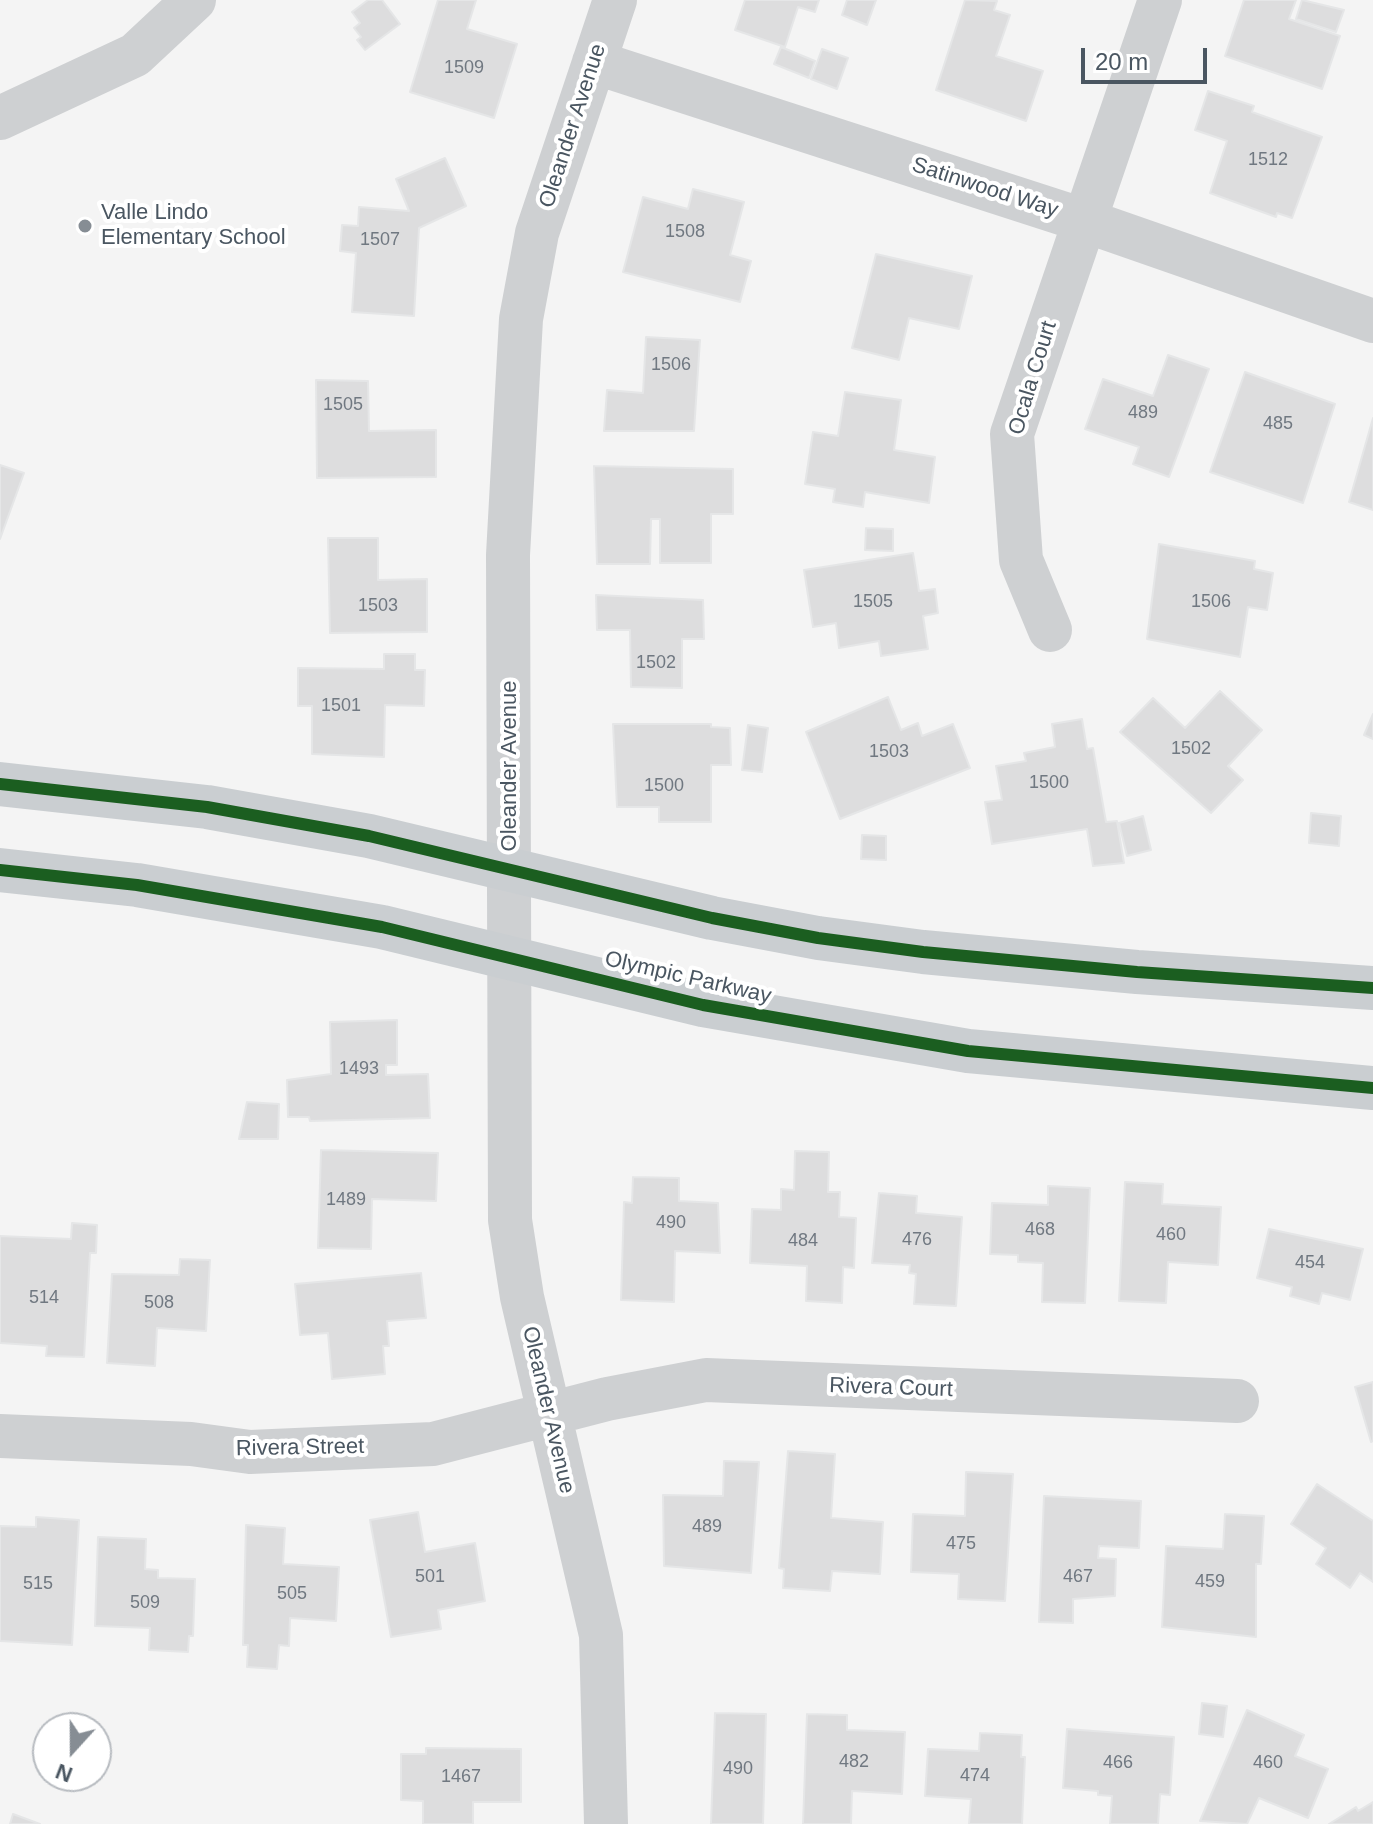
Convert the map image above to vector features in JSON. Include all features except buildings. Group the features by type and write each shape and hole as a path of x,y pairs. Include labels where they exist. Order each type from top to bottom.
{"main road":[{"path":"0,784 207,807 369,836 712,918 848,942 1122,971 1373,988"},
{"name":"Olympic Parkway","path":"0,870 153,887 382,927 703,1005 968,1051 1373,1088"}],"street":[{"path":"0,118 135,55 194,0"},
{"name":"Oleander Avenue","path":"606,1824 601,1635 522,1297 510,1220 508,555 521,319 537,233 615,0"},
{"name":"Ocala Court","path":"1050,630 1021,560 1012,434 1160,0"},
{"name":"Satinwood Way","path":"594,62 1083,220 1373,321"},
{"name":"Rivera Court","path":"549,1415 607,1399 706,1380 1237,1401"},
{"name":"Rivera Street","path":"0,1436 191,1444 250,1452 433,1444 549,1415"}],"cycle path":[{"path":"0,784 207,807 369,836 712,918 818,938 923,952 1137,972 1373,988"},
{"path":"0,870 137,885 382,927 703,1005 968,1051 1373,1088"}],"place":[{"name":"Valle Lindo Elementary School","path":"85,226"}]}
